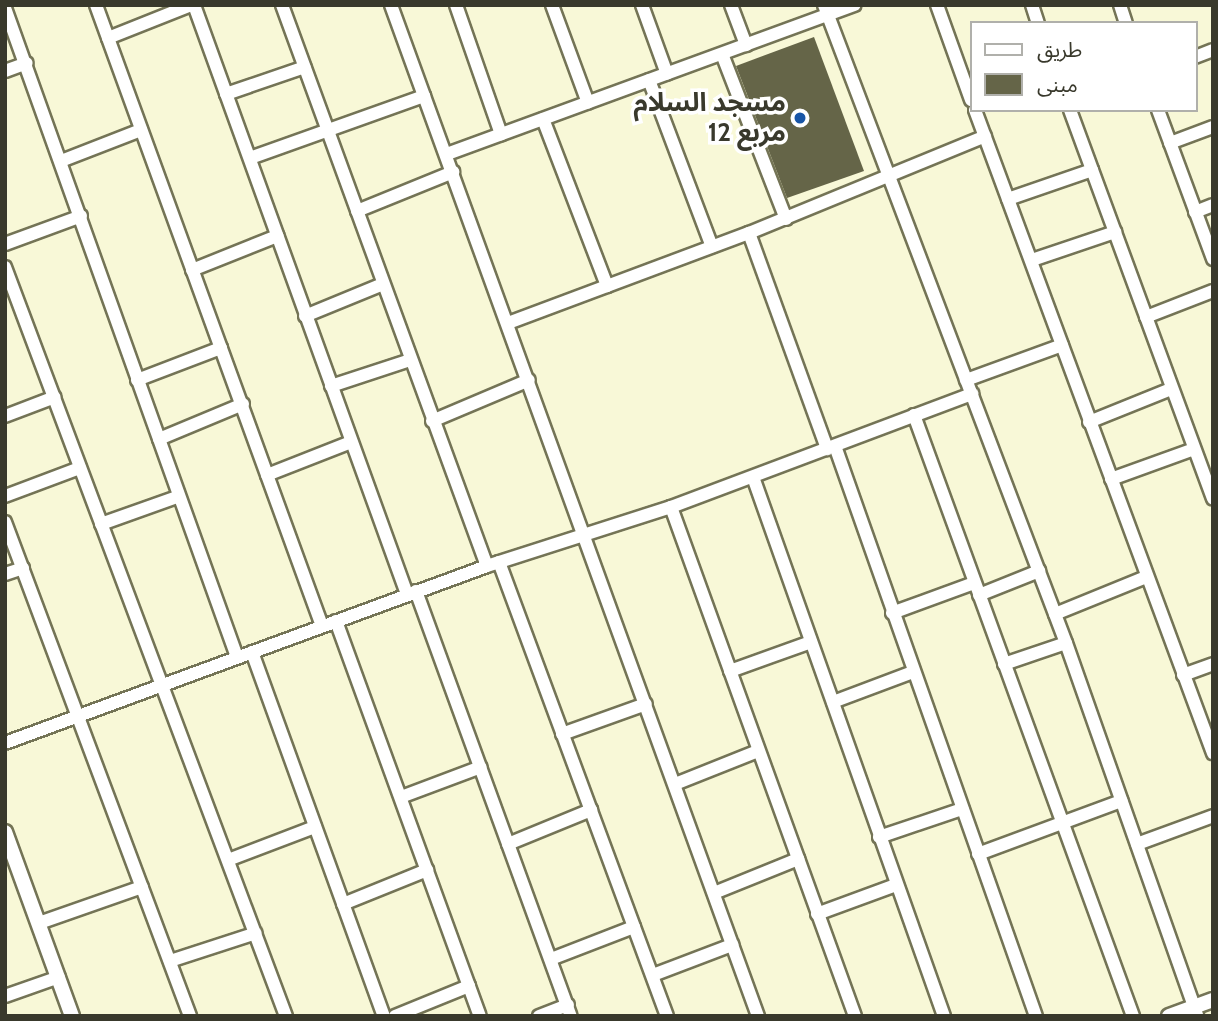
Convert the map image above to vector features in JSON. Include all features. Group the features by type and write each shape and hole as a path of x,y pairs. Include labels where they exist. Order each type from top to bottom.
{"street":[{"path":"96,5 322,626"},
{"path":"108,38 192,5 250,158 351,442 481,767 569,1011 539,1016"},
{"path":"282,5 432,421 562,734 667,1016"},
{"path":"391,5 586,535 758,1016"},
{"path":"456,5 501,134"},
{"path":"552,5 588,103"},
{"path":"642,5 667,74"},
{"path":"731,5 746,45"},
{"path":"447,154 746,45 826,10 855,5"},
{"path":"937,5 970,97"},
{"path":"5,8 81,216 177,497 237,657"},
{"path":"826,10 1066,643 1196,1011"},
{"path":"722,54 786,219"},
{"path":"5,71 26,63"},
{"path":"226,94 304,67"},
{"path":"649,80 712,247"},
{"path":"250,158 424,96"},
{"path":"976,112 1212,749"},
{"path":"1071,112 1213,498"},
{"path":"1159,112 1213,259"},
{"path":"543,119 607,286"},
{"path":"1170,143 1213,127"},
{"path":"61,161 141,130"},
{"path":"508,323 786,219 985,136"},
{"path":"1008,199 1092,170"},
{"path":"357,211 453,172"},
{"path":"1195,212 1213,205"},
{"path":"5,244 81,216"},
{"path":"1032,260 1115,232"},
{"path":"748,233 892,613 1036,1016"},
{"path":"192,270 276,236"},
{"path":"5,267 164,684 286,1016"},
{"path":"305,316 383,284"},
{"path":"1146,317 1213,291"},
{"path":"966,380 1062,345"},
{"path":"137,380 221,348"},
{"path":"331,386 410,360"},
{"path":"432,421 529,380"},
{"path":"1089,422 1171,389"},
{"path":"5,743 411,593 671,507 972,394"},
{"path":"5,416 54,397"},
{"path":"159,439 243,404"},
{"path":"914,415 1133,1016"},
{"path":"267,475 351,442"},
{"path":"1111,479 1194,449"},
{"path":"5,496 80,468"},
{"path":"753,477 944,1016"},
{"path":"101,524 177,497"},
{"path":"671,507 855,1016"},
{"path":"5,522 190,1016"},
{"path":"5,574 23,568"},
{"path":"892,613 1039,571"},
{"path":"1055,614 1146,577"},
{"path":"336,621 480,1016"},
{"path":"730,671 811,642"},
{"path":"1004,664 1066,643"},
{"path":"252,652 384,1016"},
{"path":"1183,675 1213,664"},
{"path":"833,702 913,672"},
{"path":"562,734 646,704"},
{"path":"675,783 758,751"},
{"path":"401,797 481,767"},
{"path":"978,854 1121,801"},
{"path":"879,837 962,808"},
{"path":"508,844 591,810"},
{"path":"1137,844 1213,816"},
{"path":"228,860 315,827"},
{"path":"5,832 72,1016"},
{"path":"714,893 799,859"},
{"path":"343,904 427,870"},
{"path":"817,914 896,885"},
{"path":"39,923 142,887"},
{"path":"551,959 634,927"},
{"path":"170,961 256,933"},
{"path":"653,975 732,945"},
{"path":"5,996 59,977"},
{"path":"395,1016 470,986"},
{"path":"1169,1016 1196,1011 1213,1000"}],"building":[{"name":"مسجد السلام مربع 12","path":"814,37 864,171 787,198 736,66"}],"place":[{"name":"مسجد السلام مربع 12","path":"800,118"}]}
